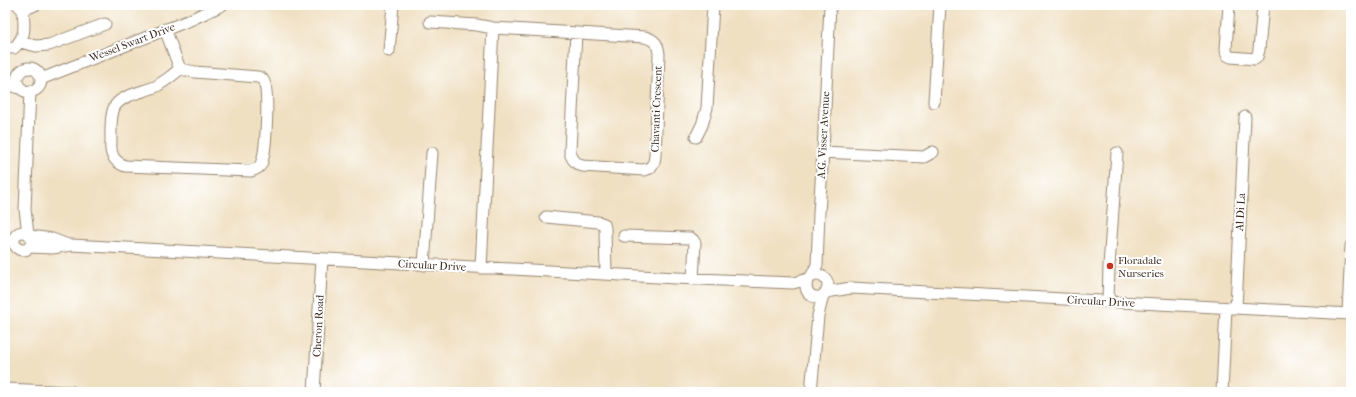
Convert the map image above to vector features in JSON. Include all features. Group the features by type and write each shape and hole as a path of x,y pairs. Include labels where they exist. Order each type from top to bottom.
{"street":[{"path":"5,48 14,48 20,42 24,34 20,8 35,5"},
{"name":"Wessel Swart Drive","path":"41,78 222,5"},
{"path":"389,51 393,5"},
{"path":"696,137 702,125 707,108 713,5"},
{"name":"A.G. Visser Avenue","path":"810,278 817,264 830,5"},
{"path":"934,102 940,5"},
{"path":"1229,5 1226,49 1227,54 1231,57 1255,58 1259,53 1263,5"},
{"name":"Chavanti Crescent","path":"430,22 477,25 493,28 645,37 656,43 659,54 654,162 650,168 644,170 582,166 575,163 571,158 570,151 576,33"},
{"path":"20,42 36,46 49,45 105,24"},
{"path":"481,268 493,28"},
{"path":"165,29 180,69"},
{"path":"5,76 32,68 38,72 41,78 41,82 37,89 26,90 5,83"},
{"path":"180,69 195,72 258,77 264,80 266,87 267,125 262,161 258,168 251,171 124,166 112,157 112,113 114,106 130,95 155,87 180,69"},
{"path":"18,240 25,209 26,90 18,83 17,78 21,71"},
{"name":"Al Di La","path":"1222,392 1231,308 1245,117"},
{"path":"823,152 924,157 933,152"},
{"path":"424,264 432,153"},
{"path":"1108,302 1117,153"},
{"path":"546,217 598,222 604,224 606,274"},
{"path":"624,236 690,238 694,243 693,279"},
{"name":"Circular Drive","path":"18,240 52,248 71,246 693,279 794,283 810,278"},
{"path":"1349,314 1351,246"},
{"name":"Cheron Road","path":"314,392 322,259"},
{"name":"A.G. Visser Avenue","path":"817,264 824,278"},
{"path":"811,392 818,316 824,293 828,286 824,278 815,275 806,283 818,316"},
{"name":"Circular Drive","path":"824,278 851,288"},
{"path":"794,283 809,293 819,296 824,293"},
{"name":"Circular Drive","path":"824,293 851,288 1349,314"},
{"path":"5,388 72,392"}],"place":[{"name":"Floradale Nurseries","path":"1110,266"}]}
